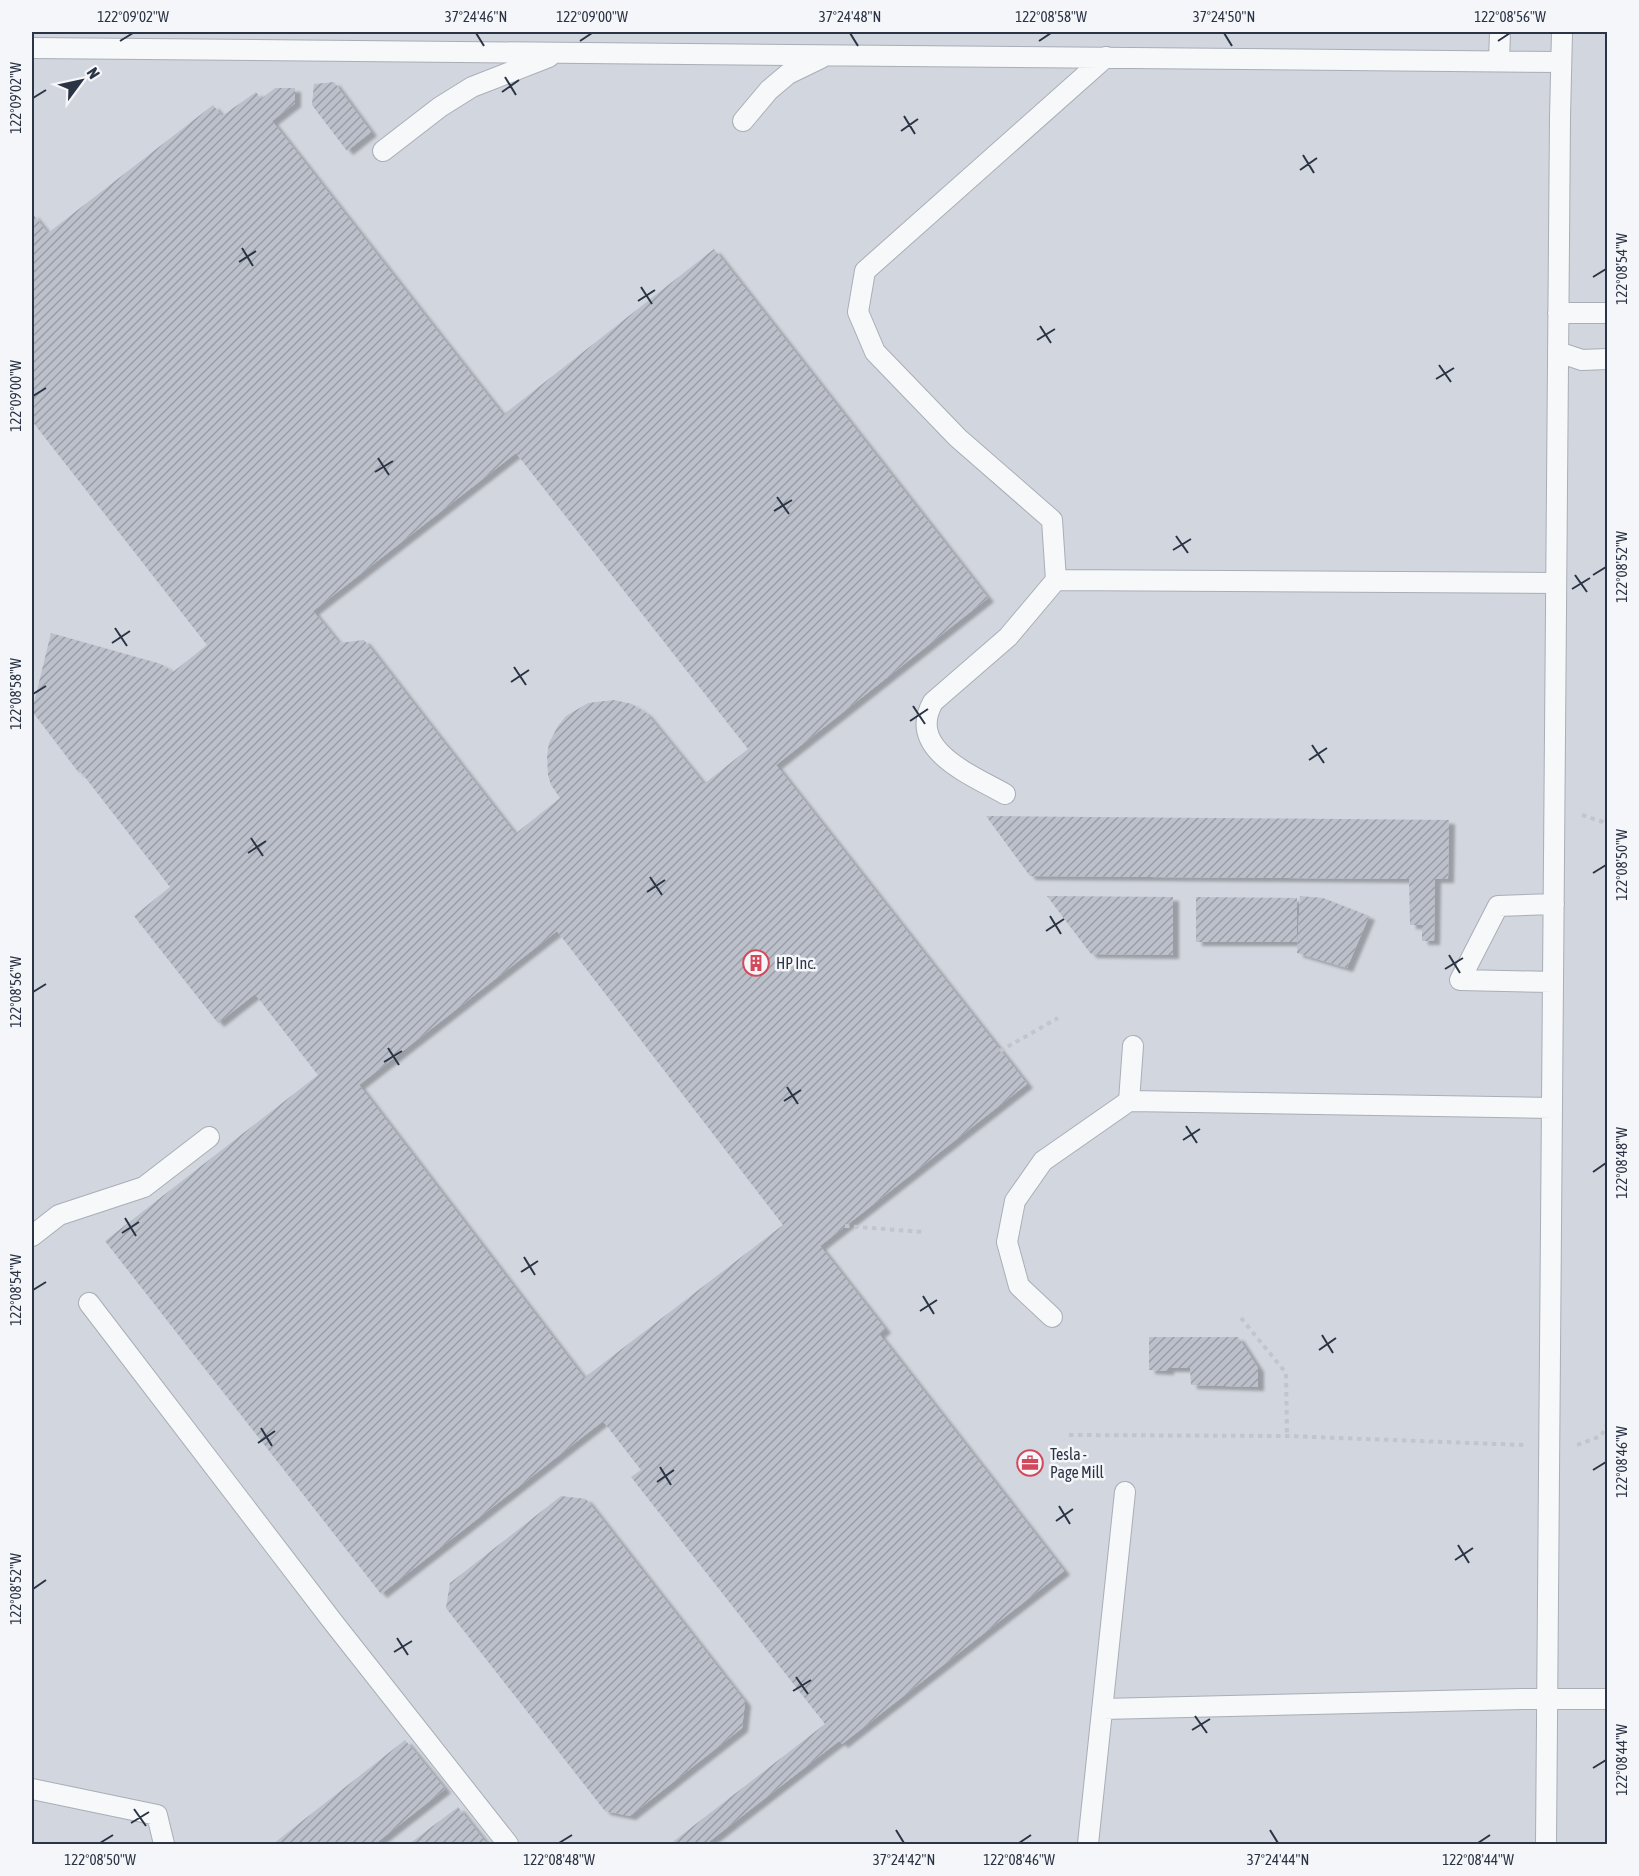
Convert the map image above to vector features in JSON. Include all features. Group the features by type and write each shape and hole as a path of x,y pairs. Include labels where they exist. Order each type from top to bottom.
{"lane":[{"path":"1499,61 1500,32"},
{"path":"1546,1845 1562,32"},
{"path":"32,48 1560,62"},
{"path":"383,151 440,107 472,87 550,56 575,53"},
{"path":"743,121 769,90 788,74 826,55"},
{"path":"1005,794 955,765 939,751 931,743 925,722 933,702 1008,637 1056,580 1052,519 958,438 875,352 858,312 865,271 1106,57"},
{"path":"1558,313 1608,313"},
{"path":"1558,352 1582,360 1608,359"},
{"path":"1056,580 1556,583"},
{"path":"1553,982 1460,980 1498,906 1554,904"},
{"path":"1129,1101 1134,1046"},
{"path":"1052,1317 1018,1286 1007,1242 1015,1201 1043,1161 1129,1101 1552,1107"},
{"path":"32,1236 59,1215 144,1187 209,1137"},
{"path":"89,1303 507,1845"},
{"path":"1088,1845 1125,1492"},
{"path":"1102,1709 1547,1698 1608,1699"},
{"path":"32,1789 157,1815 164,1845"}],"path":[{"path":"1578,814 1603,822 1608,827"},
{"path":"1000,1052 1058,1017"},
{"path":"845,1226 923,1232"},
{"path":"1241,1317 1286,1373 1287,1436"},
{"path":"1576,1445 1601,1436 1608,1423"},
{"path":"1069,1435 1287,1436 1523,1445"}],"shaded area":[{"path":"32,32 1607,32 1607,1844 32,1844"}],"building":[{"path":"334,82 371,132 347,151 312,105 314,84"},
{"name":"HP Inc.","path":"275,88 295,88 295,103 272,121 503,415 714,249 988,598 776,765 1027,1084 820,1246 885,1329 879,1334 1064,1571 842,1744 839,1741 706,1844 670,1844 825,1724 631,1477 641,1470 603,1421 381,1594 105,1241 318,1075 255,994 218,1023 134,916 170,887 32,711 51,633 161,664 173,672 207,645 32,421 32,213 48,233 213,105 222,116 256,92 261,99","holes":["516,453 748,749 704,784 646,713 632,704 614,700 588,703 566,716 549,743 548,775 551,785 560,798 515,834 364,640 339,643 313,611","557,931 783,1225 584,1378 359,1085"]},
{"path":"986,816 1449,820 1448,879 1435,879 1434,941 1422,941 1422,925 1410,925 1409,879 1030,876"},
{"path":"1047,896 1173,897 1173,955 1091,954"},
{"path":"1300,896 1323,898 1369,916 1347,968 1297,953"},
{"path":"1196,897 1297,898 1297,942 1196,942"},
{"path":"1149,1337 1238,1337 1258,1368 1258,1387 1191,1385 1190,1368 1168,1368 1168,1371 1149,1370"},
{"path":"561,1496 586,1499 745,1702 742,1728 630,1816 605,1811 446,1608 450,1583"},
{"path":"405,1740 445,1789 375,1844 273,1844"},
{"path":"458,1807 487,1844 409,1844"}],"place":[{"name":"HP Inc.","path":"756,963"},
{"name":"Tesla - Page Mill","path":"1030,1463"}]}
